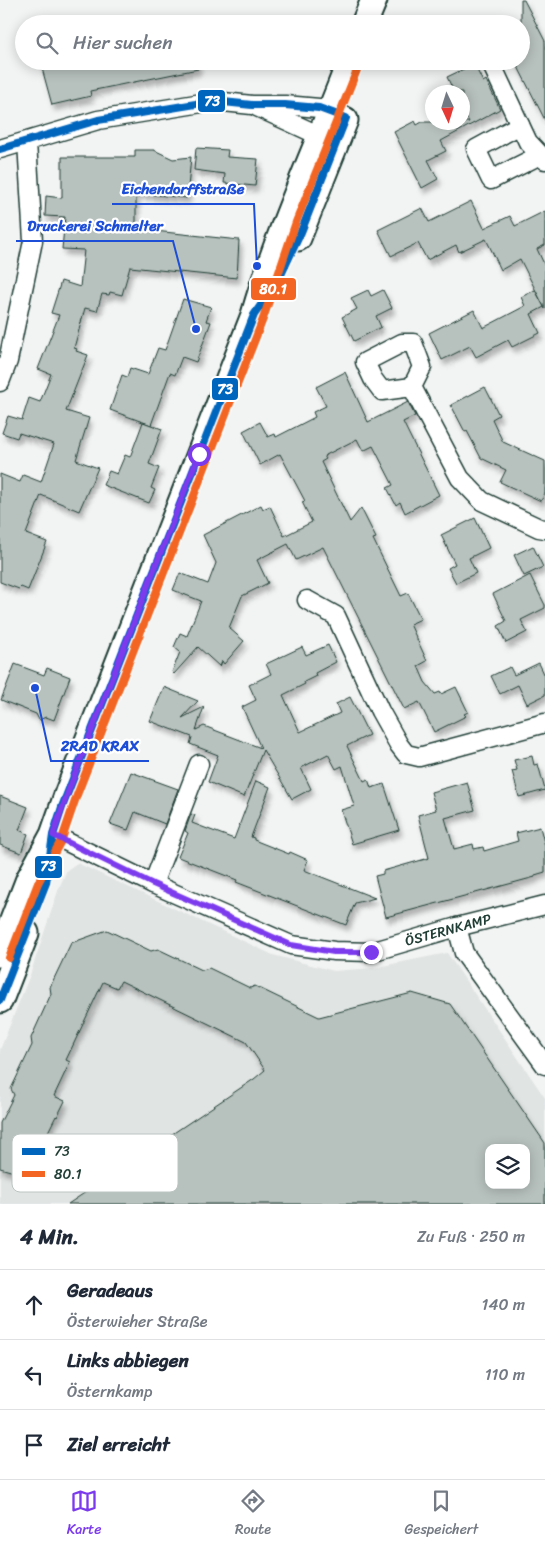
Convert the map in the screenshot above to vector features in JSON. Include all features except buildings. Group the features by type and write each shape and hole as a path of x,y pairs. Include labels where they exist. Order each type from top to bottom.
{"street":[{"path":"368,15 374,0"},
{"path":"383,15 389,0"},
{"path":"338,115 348,70"},
{"path":"0,954 30,879 53,835 254,315 279,279 301,232 328,139 338,115 362,70"},
{"path":"494,70 528,142 543,157 491,180 476,149 520,125"},
{"path":"0,150 98,120 214,101 319,108 338,115"},
{"path":"252,105 328,139"},
{"path":"0,382 8,360 33,242 27,142"},
{"path":"412,388 460,478 482,501 539,528 545,528"},
{"path":"307,600 336,616 380,711 398,745 406,754 419,757 545,723"},
{"path":"153,884 199,764"},
{"path":"0,1000 46,883 53,835"},
{"name":"ÖSTERNKAMP","path":"53,835 153,884 291,945 334,952 371,952 457,927 545,905"},
{"path":"457,927 464,953 545,1065"}],"shaded area":[{"path":"77,863 273,955 334,971 373,968 447,953 545,1098 545,1204 0,1204 0,1050 30,975 59,888 67,870"}],"transit line":[{"name":"80.1","path":"9,958 38,883 62,839 77,795 263,319 296,222 357,70"},
{"name":"73","path":"0,149 98,120 214,101 319,108 346,118 301,232 279,279 254,315 62,807 53,835 46,883 0,1000"}],"place":[{"name":"Eichendorffstraße","path":"257,266"},
{"name":"Druckerei Schmelter","path":"196,329"},
{"name":"2RAD KRAX","path":"35,688"}],"route":[{"path":"199,454 53,835 153,884 291,945 334,952 371,952"}]}
